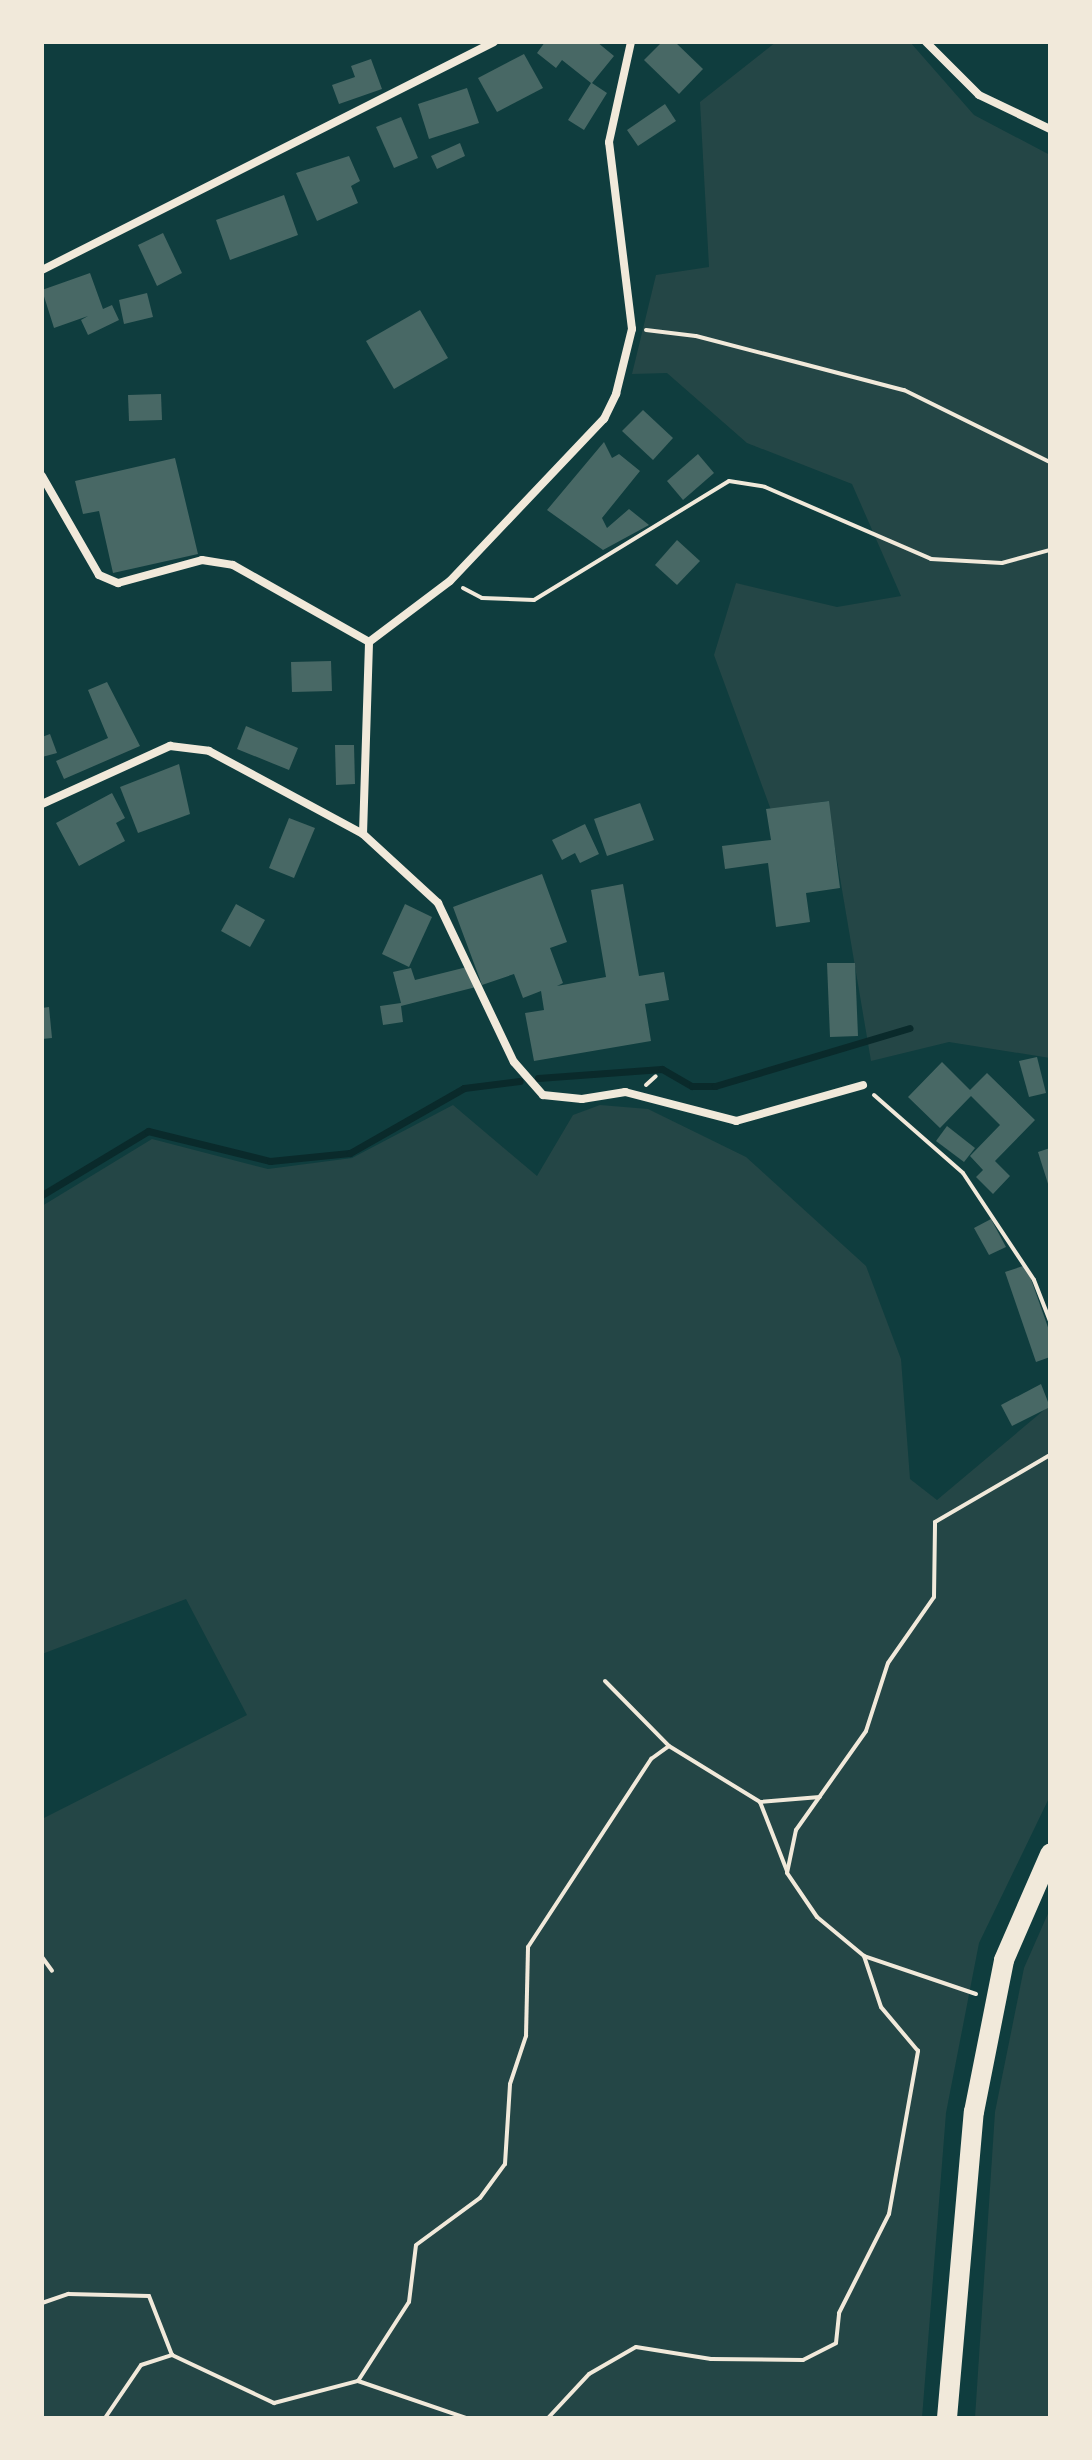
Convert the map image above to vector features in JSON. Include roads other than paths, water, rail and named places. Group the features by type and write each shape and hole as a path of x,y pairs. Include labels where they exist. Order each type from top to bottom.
{"main road":[{"path":"947,2418 974,2112 1004,1960 1050,1854"}],"street":[{"path":"42,270 494,42"},
{"path":"369,642 450,581 604,419 631,352 632,329 609,142 631,42"},
{"path":"926,42 979,95 1050,129"},
{"path":"42,476 99,575 118,583 202,560 233,565 369,642"},
{"path":"363,834 369,642"},
{"path":"42,804 170,746 209,751 363,834 438,903 514,1062 543,1095 582,1099 625,1092 736,1121 863,1085"}],"waterway":[{"path":"538,1078 662,1069 692,1086 715,1086 910,1028"},
{"path":"42,1195 148,1131 270,1161 350,1153 464,1088 520,1081"}]}
